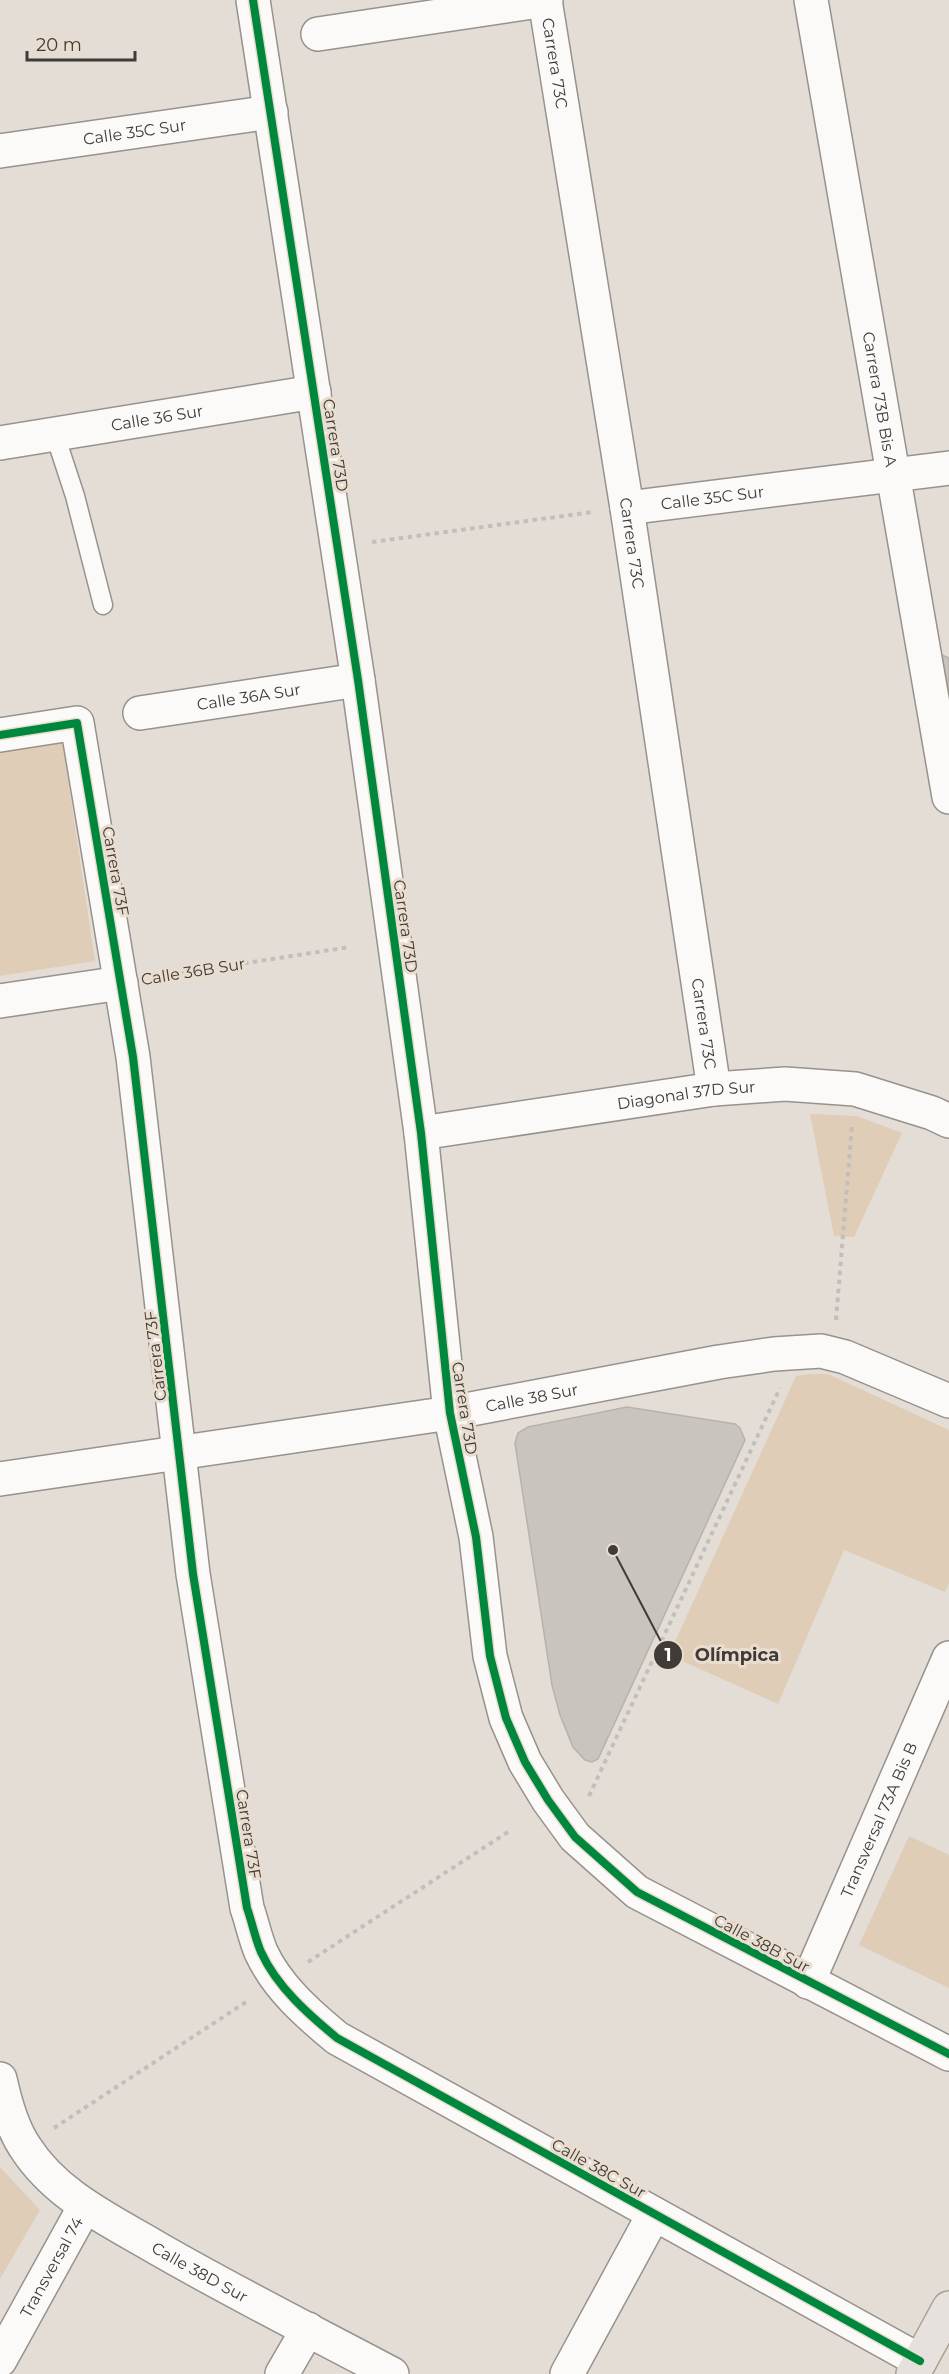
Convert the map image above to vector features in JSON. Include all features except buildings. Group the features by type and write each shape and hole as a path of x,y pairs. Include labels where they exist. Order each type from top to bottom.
{"main road":[{"path":"916,2368 949,2308"}],"street":[{"name":"Carrera 73D","path":"254,0 358,680 421,1133 450,1413 476,1537 490,1656 506,1718 525,1762 548,1800 575,1837"},
{"path":"318,34 546,0"},
{"name":"Carrera 73C","path":"546,0 627,508 714,1089"},
{"name":"Carrera 73B Bis A","path":"812,0 949,797"},
{"name":"Calle 35C Sur","path":"0,151 271,112"},
{"name":"Calle 36 Sur","path":"0,443 314,392"},
{"name":"Calle 35C Sur","path":"627,508 949,468"},
{"name":"Calle 36A Sur","path":"140,713 358,680"},
{"name":"Carrera 73F","path":"0,735 77,723 133,1057 193,1574 247,1908 261,1952 278,1981"},
{"name":"Calle 36B Sur","path":"0,1001 121,983"},
{"name":"Diagonal 37D Sur","path":"421,1133 714,1089 785,1084 855,1089 932,1113 949,1122"},
{"name":"Calle 38 Sur","path":"0,1479 450,1413 719,1362 797,1352 821,1352 845,1357 949,1401"},
{"name":"Transversal 73A Bis B","path":"808,1982 949,1658"},
{"name":"Calle 38B Sur","path":"575,1837 637,1892 949,2054"},
{"name":"Calle 38C Sur","path":"278,1981 306,2011 337,2038 654,2214 916,2368"},
{"name":"Calle 38D Sur","path":"0,2079 8,2109 25,2147 51,2178 85,2206 206,2277 392,2374"},
{"name":"Transversal 74","path":"0,2360 85,2206"},
{"path":"567,2374 654,2214"},
{"path":"282,2374 308,2329"}],"lane":[{"path":"55,435 75,496 103,605"}],"path":[{"path":"366,543 627,508"},
{"path":"834,1354 855,1089"},
{"path":"589,1796 797,1352"}],"shaded area":[{"path":"62,739 95,961 0,976 0,749"},
{"path":"810,1114 857,1116 902,1133 854,1237 834,1236"},
{"path":"828,1374 949,1430 949,1583 945,1592 844,1550 778,1704 669,1655 796,1376"},
{"path":"909,1836 949,1855 949,1988 859,1945"},
{"path":"0,2167 40,2210 0,2279"}],"cycle path":[{"path":"253,0 358,680 421,1133 450,1413 476,1537 490,1656 506,1718 525,1762 548,1800 575,1837 637,1892 949,2054"},
{"path":"0,735 77,723 133,1057 193,1574 247,1908 259,1947 268,1965 294,1999 337,2038 920,2361"}],"place":[{"name":"Olímpica","path":"613,1550"}]}
